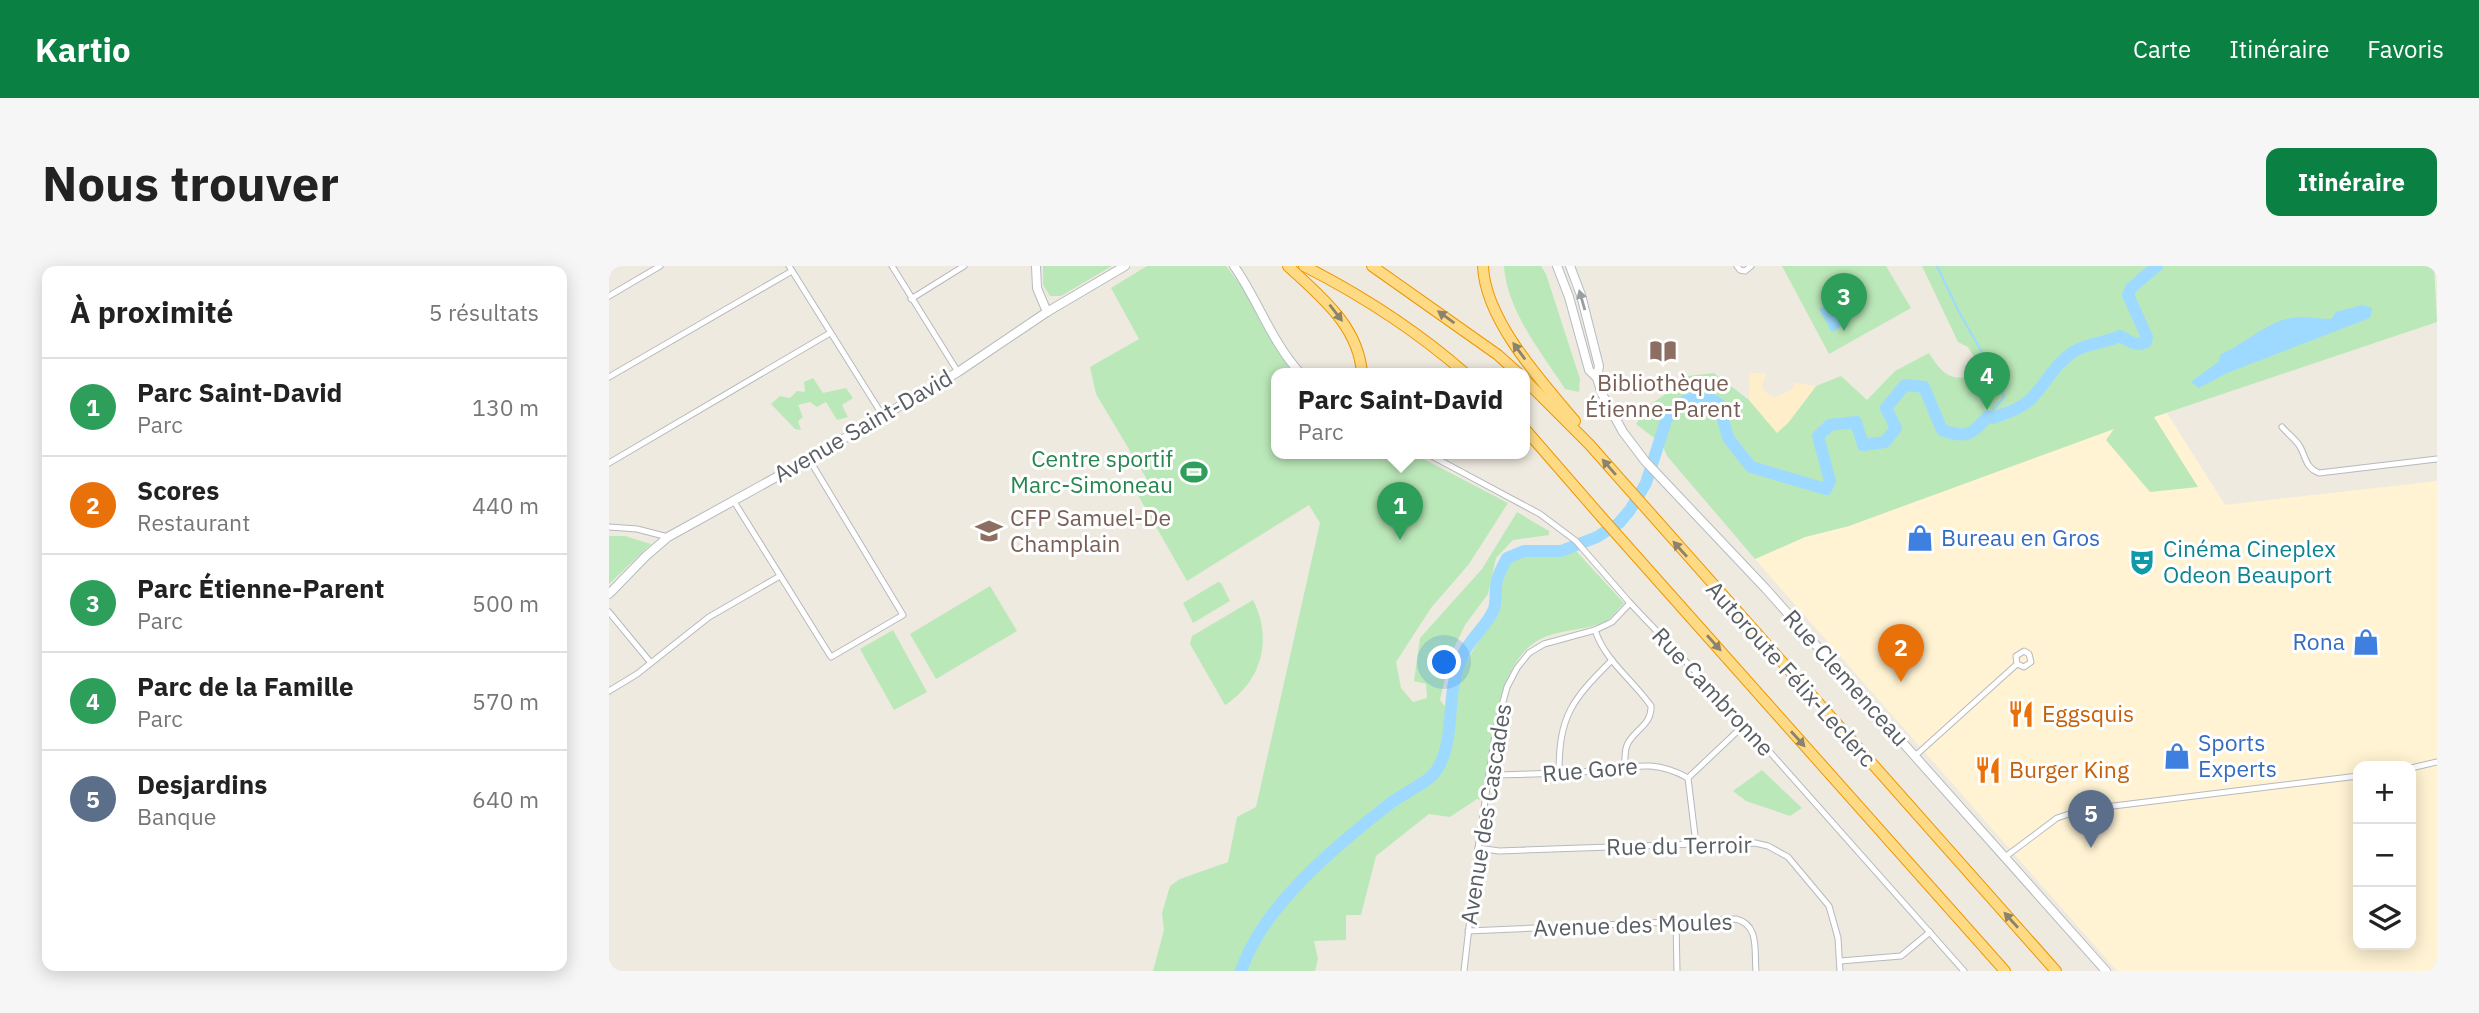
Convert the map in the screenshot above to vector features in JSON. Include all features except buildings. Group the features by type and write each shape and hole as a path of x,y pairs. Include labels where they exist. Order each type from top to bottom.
{"highway":[{"path":"1288,266 1332,308 1346,327 1355,345 1360,368"},
{"path":"1304,266 1390,315 1458,368"},
{"path":"1372,266 1487,347 1511,368"},
{"path":"1483,266 1499,318 1512,341 1543,384 1578,424 1589,444"},
{"name":"Autoroute Félix-Leclerc","path":"1530,385 1589,444 2056,971"},
{"name":"Autoroute Félix-Leclerc","path":"1530,435 2004,971"}],"street":[{"path":"609,296 660,266"},
{"path":"892,266 958,372"},
{"path":"911,299 964,266"},
{"path":"1036,266 1037,288 1047,312"},
{"name":"Avenue Saint-David","path":"609,594 668,537 958,372 1047,312 1125,266"},
{"path":"1234,266 1253,294 1276,339 1297,368"},
{"name":"Rue Clemenceau","path":"1557,266 1569,297 1589,369 1597,378 1609,408 1623,432 1645,461 1766,589 2106,971"},
{"name":"Rue Clemenceau","path":"1570,266 1581,295 1599,366 1597,378"},
{"path":"1737,266 1745,271 1751,266"},
{"path":"609,377 790,269 883,416"},
{"path":"609,463 829,334"},
{"path":"2282,427 2300,446 2312,471 2319,473 2437,459"},
{"path":"733,500 831,657 903,615 809,459"},
{"name":"Rue Cambronne","path":"1437,459 1540,514 1576,541 1630,603 1745,724 1964,971"},
{"path":"609,527 637,529 668,537"},
{"path":"609,691 651,663 709,617 780,576"},
{"name":"Avenue des Cascades","path":"1464,971 1489,775 1507,687 1529,653 1544,644 1595,630 1612,622 1630,603"},
{"path":"609,612 651,663"},
{"path":"1595,630 1599,643 1651,706 1649,721 1625,750 1625,765"},
{"path":"1559,773 1559,745 1571,706 1582,690 1612,660"},
{"path":"1915,756 2017,664"},
{"path":"1696,844 1688,778 1745,724"},
{"path":"2416,767 2437,762"},
{"name":"Rue Gore","path":"1489,775 1594,771 1625,765 1662,766 1688,778"},
{"path":"2005,857 2057,818 2081,810 2353,777"},
{"name":"Rue du Terroir","path":"1478,848 1499,851 1696,844 1755,843 1768,846 1788,857 1829,906 1839,938 1840,971"},
{"name":"Avenue des Moules","path":"1468,931 1736,919 1746,922 1751,928 1756,971"},
{"path":"1676,922 1677,971"},
{"path":"1840,961 1901,956 1930,932"}],"shaded area":[{"path":"2167,413 2225,505 2437,481 2437,971 2117,971 1755,559 1805,537 1849,526 2091,436"}],"green space":[{"path":"1043,266 1112,266 1061,296 1050,296 1043,285"},
{"path":"1147,266 1226,266 1245,291 1289,368 1271,368 1271,459 1424,459 1508,503 1469,564 1431,608 1396,662 1401,688 1413,702 1427,698 1426,684 1414,681 1420,638 1482,569 1517,512 1549,531 1549,535 1513,540 1496,558 1488,594 1465,625 1450,656 1440,700 1450,713 1454,713 1458,675 1497,611 1504,572 1515,558 1532,553 1557,554 1576,551 1624,603 1605,622 1547,636 1529,647 1515,663 1498,708 1485,801 1477,799 1450,817 1429,814 1376,856 1361,915 1346,915 1346,940 1314,941 1318,959 1315,971 1153,971 1164,930 1162,913 1170,886 1180,879 1228,862 1237,817 1256,807 1320,523 1309,505 1187,581 1135,490 1148,481 1096,394 1090,367 1139,339 1111,288"},
{"path":"1504,266 1541,266 1546,274 1580,379 1579,392 1565,389 1536,346 1511,299"},
{"path":"1782,266 1886,266 1911,308 1829,354"},
{"path":"1922,266 2434,266 2437,322 2154,417 2198,487 2150,492 2106,440 2114,429 1849,526 1805,537 1755,559 1667,456 1662,444 1636,424 1648,406 1688,376 1714,373 1749,400 1772,427 1789,422 1816,386 1841,376 1867,400 1895,371 1929,353 1940,368 1951,376 1965,377 1983,373 1968,347 1958,342"},
{"path":"813,378 823,393 846,388 853,398 842,405 848,417 837,420 826,402 817,407 810,402 798,405 803,417 798,421 801,430 795,429 771,404 780,396 790,398 797,391 805,392 804,382"},
{"path":"609,536 625,536 651,544 609,584"},
{"path":"1218,582 1230,601 1193,623 1183,603"},
{"path":"990,586 1017,631 936,679 910,634"},
{"path":"1253,600 1262,629 1260,658 1248,684 1225,705 1190,644 1192,636"},
{"path":"893,630 927,692 894,710 860,649"},
{"path":"1762,770 1802,808 1790,816 1746,801 1733,791"}],"sand":[{"path":"1749,373 1766,373 1762,386 1764,391 1774,398 1791,390 1795,383 1816,386 1777,433 1749,400"}],"water":[{"path":"1847,293 1853,305 1839,313 1845,324 1832,332 1819,309"},
{"path":"2362,305 2372,308 2370,318 2227,373 2199,388 2191,382 2218,362 2221,354 2278,322 2298,317 2331,319 2336,312"}],"waterway":[{"path":"1937,266 1959,312 1999,382 2004,397 1988,416"},
{"path":"1241,971 1266,923 1305,878 1392,802 1429,779 1439,766 1447,742 1458,667 1466,649 1494,609 1497,581 1507,558 1524,551 1561,551 1597,537 1619,523 1646,483 1667,418 1687,400 1706,396 1719,404 1728,438 1751,467 1826,489 1830,481 1818,436 1830,425 1856,422 1863,445 1885,442 1896,428 1886,408 1905,385 1924,387 1942,430 1963,435 1973,431 1988,416 1993,418 2028,402 2061,362 2078,349 2120,336 2136,344 2146,342 2147,337 2128,295 2131,288 2157,266"}],"place":[{"name":"Parc Étienne-Parent","path":"1844,331"},
{"name":"Bibliothèque Étienne-Parent","path":"1663,351"},
{"name":"Parc de la Famille","path":"1987,410"},
{"name":"Centre sportif Marc-Simoneau","path":"1194,472"},
{"name":"CFP Samuel-De Champlain","path":"989,531"},
{"name":"Bureau en Gros","path":"1920,538"},
{"name":"Parc Saint-David","path":"1400,540"},
{"name":"Cinéma Cineplex Odeon Beauport","path":"2142,562"},
{"name":"Rona","path":"2366,642"},
{"name":"Scores","path":"1901,682"},
{"name":"Eggsquis","path":"2021,714"},
{"name":"Sports Experts","path":"2177,756"},
{"name":"Burger King","path":"1988,770"},
{"name":"Desjardins","path":"2091,848"}]}
